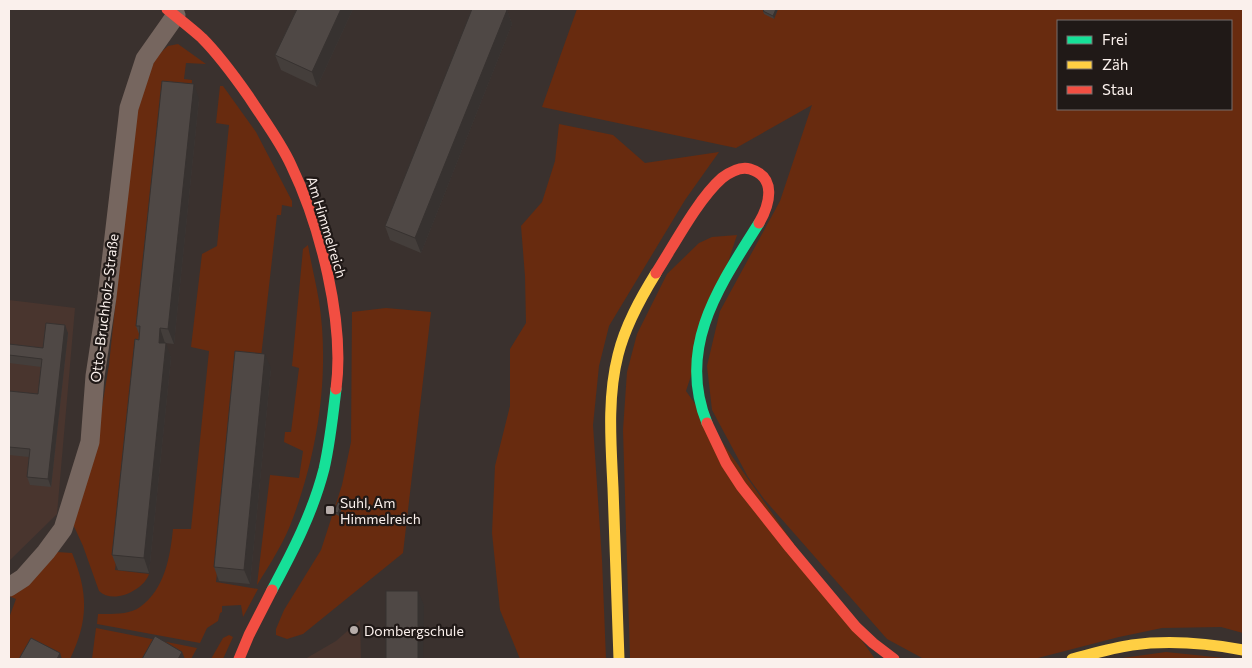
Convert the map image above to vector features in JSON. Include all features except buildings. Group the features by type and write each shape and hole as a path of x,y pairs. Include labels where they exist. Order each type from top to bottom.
{"main road":[{"name":"Am Himmelreich","path":"172,12 202,38 228,67 267,124 291,164 309,211 329,277 338,342 337,380 330,436 324,469 316,496 302,532 249,635 239,659"},
{"path":"619,659 611,435 611,405 618,353 641,301 700,205 718,181 729,172 742,168 756,170 764,177 768,186 769,200 763,215 721,283 703,324 696,366 703,412 713,438 740,484 856,628 894,659"},
{"path":"1072,659 1123,647 1158,643 1187,642 1214,644 1243,650"}],"street":[{"name":"Otto-Bruchholz-Straße","path":"9,587 23,578 63,529 90,442 95,376 107,297 130,108 145,59 172,12"}],"shaded area":[{"path":"577,9 1243,9 1243,633 1221,627 1162,628 1034,659 924,659 887,639 764,499 748,477 712,410 707,366 720,311 780,201 812,105 736,148 542,107"},
{"path":"178,44 206,64 186,63 184,79 192,80 191,96 139,340 115,570 149,574 146,580 135,590 120,596 112,596 105,595 99,591 72,522 97,437 109,365 135,115 150,69 158,55 168,46"},
{"path":"220,86 223,86 256,132 292,201 292,207 282,205 281,215 277,215 260,366 238,364 216,582 258,589 243,617 241,605 222,606 222,612 218,621 207,628 200,643 97,624 98,614 120,614 136,610 148,600 161,582 165,572 173,529 191,529 209,351 191,347 202,254 217,246 229,125 216,123"},
{"path":"559,124 613,135 645,163 719,152 685,200 609,326 599,366 593,425 606,659 520,659 500,610 492,533 495,466 510,406 510,349 526,323 521,226 542,202 555,161"},
{"path":"737,235 686,391 875,659 630,659 623,430 627,372 637,334 667,274 699,243 712,237"},
{"path":"308,245 319,301 322,328 323,356 320,411 309,466 290,527 257,585 270,475 299,478 303,451 284,442 285,432 291,432 299,368 292,366 303,249"},
{"path":"9,300 75,308 57,514 9,561"},
{"path":"386,308 431,312 403,553 303,634 287,639 276,635 276,629 284,610 321,550 342,485 351,442 352,312"},
{"path":"57,552 72,553 83,593 84,606 81,631 70,659 9,659 9,618 16,599 9,596"},
{"name":"Dombergschule","path":"360,620 361,659 305,659 336,641"},
{"path":"96,628 197,648 191,659 92,659"},
{"path":"229,635 233,637 223,659 211,659 223,638"},
{"path":"1166,652 1234,659 1115,659"}],"traffic: fast":[{"path":"707,423 699,395 697,368 700,343 717,293 759,223"},
{"path":"272,590 302,531 314,501 328,449 336,389"}],"traffic: slow":[{"path":"619,659 611,438 612,388 618,355 629,323 656,273"},
{"path":"1072,659 1124,646 1146,643 1201,644 1243,650"}],"traffic: jam":[{"path":"167,9 202,38 244,89 282,147 302,189 312,216 328,274 337,334 338,363 336,389"},
{"path":"656,273 704,198 722,178 732,172 743,168 750,169 759,173 768,185 768,200 759,223"},
{"path":"707,423 726,463 741,486 790,548 856,627 894,659"},
{"path":"239,659 272,590"}],"place":[{"name":"Suhl, Am Himmelreich","path":"330,510"},
{"name":"Dombergschule","path":"354,630"}]}
